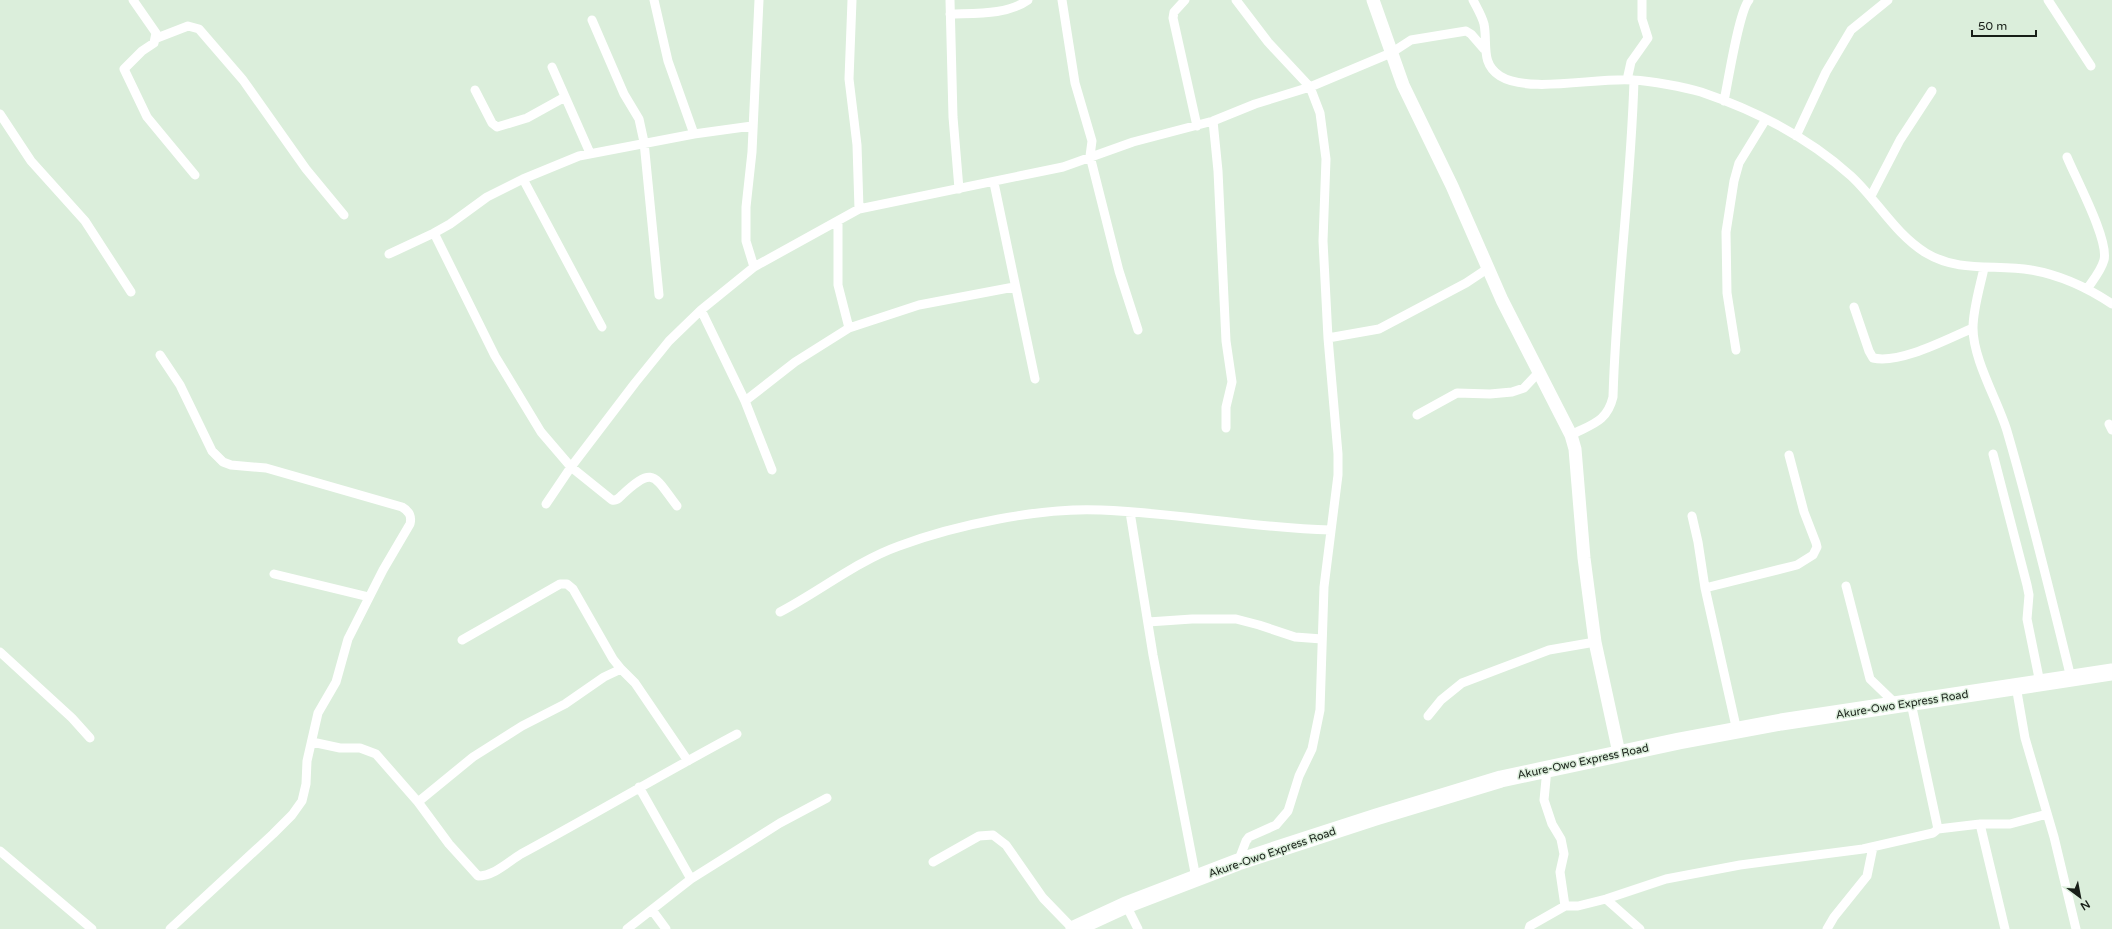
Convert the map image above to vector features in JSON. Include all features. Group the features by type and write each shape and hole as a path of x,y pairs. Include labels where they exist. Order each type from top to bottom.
{"highway":[{"name":"Akure-Owo Express Road","path":"1074,929 1126,905 1238,862 1501,779 1619,753 1737,731 2112,672"}],"street":[{"path":"133,0 156,33 156,38 154,43 142,51 124,69 147,117 195,175"},
{"path":"654,0 668,61 694,134"},
{"path":"754,268 746,241 746,207 752,152 759,0"},
{"path":"852,0 849,79 857,145 859,209"},
{"path":"950,0 953,117 959,189"},
{"path":"950,14 1001,11 1015,8 1028,0"},
{"path":"1062,0 1075,82 1092,141 1090,156 1119,271 1138,330"},
{"path":"1185,0 1174,12 1173,18 1197,126"},
{"path":"1236,0 1268,42 1310,87 1320,113 1325,140 1326,159 1323,241 1328,338 1338,454 1338,475 1324,587 1320,710 1312,749 1299,776 1288,811 1276,825 1249,837 1238,862"},
{"path":"1373,0 1403,85 1452,186 1487,269 1571,435 1575,449 1584,558 1595,642 1619,753"},
{"path":"1473,0 1484,24 1484,49 1491,69 1501,77 1515,83 1533,84 1630,80 1698,92 1724,101 1766,119 1796,136 1850,175 1871,196 1906,236 1926,253 1949,263 1984,268 2030,270 2073,282 2112,304"},
{"path":"1571,435 1603,419 1609,411 1613,397 1620,271 1632,137 1630,80 1631,62 1648,38 1642,19 1642,0"},
{"path":"1796,136 1826,72 1851,30 1888,0"},
{"path":"2048,0 2091,66"},
{"path":"1724,101 1744,2"},
{"path":"592,20 624,94 639,119 644,142 659,295"},
{"path":"156,38 188,26 193,26 199,29 242,80 306,169 344,216"},
{"path":"546,504 571,467 669,341 701,310 754,268 859,209 994,183 1063,167 1090,156 1161,134 1197,126 1255,104 1310,87 1391,53 1411,40 1460,30 1471,34 1484,49"},
{"path":"552,67 590,153"},
{"path":"475,90 492,123 497,127 527,118 565,97"},
{"path":"1871,196 1900,140 1932,91"},
{"path":"0,114 31,161 85,220 131,292"},
{"path":"1736,350 1727,286 1726,232 1734,181 1739,163 1766,119"},
{"path":"1213,121 1218,171 1226,341 1232,382 1226,407 1226,428"},
{"path":"389,254 450,224 487,197 523,179 578,156 644,142 752,126"},
{"path":"2067,158 2104,242 2104,259 2100,269 2087,289"},
{"path":"523,179 602,327"},
{"path":"994,183 1014,287 1035,379"},
{"path":"838,222 838,285 849,328"},
{"path":"434,233 498,362 541,432 571,467 612,500 618,499 638,480 647,476 652,477 659,482 677,506"},
{"path":"1984,268 1973,328 1986,379 2007,430 2071,678"},
{"path":"1328,338 1378,328 1466,283 1487,269"},
{"path":"745,401 795,362 849,328 919,305 1014,287"},
{"path":"1854,307 1868,351 1873,358 1881,360 1902,356 1973,328"},
{"path":"701,310 745,401 772,470"},
{"path":"160,356 180,385 212,451 223,462 231,465 270,469 402,506 410,514 410,524 369,597 348,639 336,682 318,713 307,761 306,784 302,801 292,815 170,929"},
{"path":"1417,415 1457,393 1490,394 1512,392 1524,388 1539,372"},
{"path":"1992,454 2027,585 2029,595 2027,619 2040,683"},
{"path":"1705,588 1797,565 1813,555 1817,547 1816,543 1804,512 1788,455"},
{"path":"780,612 898,546 926,537 1006,518 1092,510 1130,512 1294,529 1330,530"},
{"path":"1130,512 1148,622 1196,878"},
{"path":"1692,516 1698,542 1705,588 1737,731"},
{"path":"274,574 369,597"},
{"path":"462,640 560,584 567,584 573,589 613,659 635,683 688,760"},
{"path":"1846,586 1865,666 1870,678 1904,704 1938,829"},
{"path":"1148,622 1192,619 1236,619 1259,624 1295,637 1322,639"},
{"path":"1428,716 1441,700 1462,683 1549,650 1595,642"},
{"path":"0,652 72,718 90,738"},
{"path":"418,802 473,757 522,726 565,704 604,677 621,669"},
{"path":"2016,686 2025,738 2047,814 2076,929"},
{"path":"312,742 328,746 368,750 382,760 418,802 474,874 483,876 580,823 639,787 737,734"},
{"path":"1547,769 1544,800 1552,824 1561,839 1564,854 1560,872 1565,906"},
{"path":"639,787 691,880"},
{"path":"627,929 691,880 780,823 828,798"},
{"path":"1529,929 1530,926 1565,906 1578,906 1606,899 1666,879 1740,865 1873,848 1933,833 1938,829 1980,824 2010,824 2047,814"},
{"path":"1980,824 2006,929"},
{"path":"933,862 979,836 993,835 1006,845 1043,898 1074,929"},
{"path":"1827,929 1834,917 1867,876 1873,848"},
{"path":"0,851 92,929"},
{"path":"1606,899 1640,929"},
{"path":"1126,905 1138,929"},
{"path":"652,910 666,929"}]}
